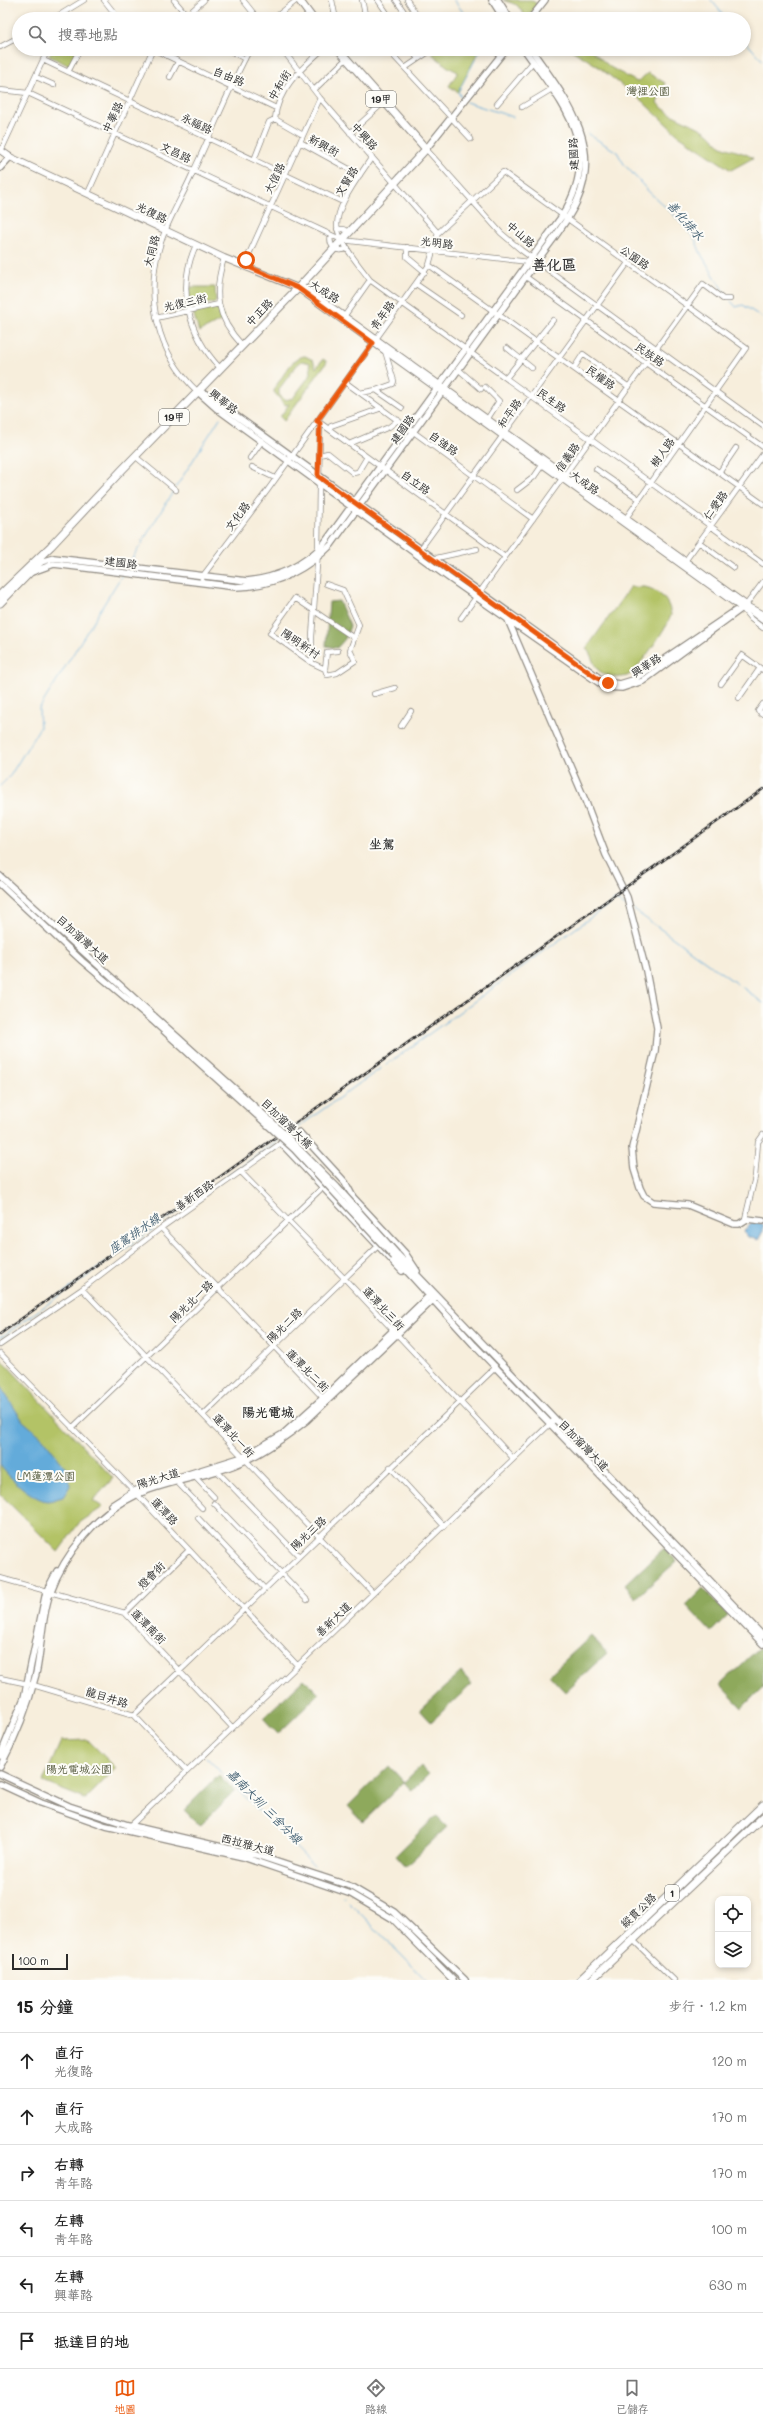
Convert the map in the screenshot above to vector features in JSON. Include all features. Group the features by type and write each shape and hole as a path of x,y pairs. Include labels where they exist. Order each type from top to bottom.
{"main road":[{"path":"298,0 308,12"},
{"name":"中山路","path":"344,56 426,148"},
{"name":"中正路","path":"0,603 24,574 298,288 426,148"},
{"name":"光復路","path":"1,151 10,157 224,258 298,288"},
{"name":"大成路","path":"298,288 343,318 565,476 763,620"},
{"name":"大成路","path":"374,341 385,351 488,418 505,434 543,464 565,476"},
{"name":"中正路","path":"0,595 41,561 51,546"},
{"name":"縱貫公路","path":"580,1980 763,1805"},
{"name":"縱貫公路","path":"591,1980 634,1941 763,1817"}],"street":[{"path":"67,12 84,0"},
{"path":"104,0 113,12"},
{"path":"174,0 182,12"},
{"path":"192,12 204,0"},
{"path":"243,0 252,12"},
{"path":"282,12 298,0"},
{"path":"332,0 334,12"},
{"path":"362,0 365,12"},
{"path":"378,0 386,12"},
{"path":"396,0 404,12"},
{"path":"407,0 415,12"},
{"path":"492,0 500,12"},
{"path":"498,0 506,12"},
{"path":"536,12 545,0"},
{"path":"0,47 12,40"},
{"path":"1,151 45,56"},
{"path":"68,72 76,56"},
{"name":"中華路","path":"88,193 150,56"},
{"name":"自由路","path":"166,56 276,108"},
{"path":"240,56 245,59"},
{"name":"大同路","path":"198,392 180,372 171,358 156,318 153,299 154,274 166,230 246,56"},
{"name":"中興路","path":"288,56 320,98 438,233"},
{"name":"中和街","path":"275,119 276,108 299,70 315,56"},
{"path":"394,56 471,139"},
{"path":"405,68 422,56"},
{"name":"中正路","path":"426,148 500,56"},
{"name":"建國路","path":"529,56 578,129"},
{"name":"建國路","path":"41,561 54,558 129,567 236,587 268,584 294,574 317,558 337,538 383,469 580,194 585,172 578,129 572,109 536,56"},
{"path":"314,90 346,59"},
{"name":"永福路","path":"43,60 343,202"},
{"path":"170,77 178,62"},
{"path":"497,104 519,76 533,62"},
{"path":"36,77 54,85"},
{"path":"522,107 552,89"},
{"name":"文昌路","path":"0,90 28,93 342,240"},
{"name":"大信路","path":"244,265 320,98"},
{"path":"350,132 384,102"},
{"path":"254,160 269,122 275,119"},
{"name":"新興街","path":"275,119 304,135"},
{"name":"新興街","path":"300,142 360,175"},
{"name":"中山路","path":"426,148 501,232 533,261 763,426"},
{"path":"0,168 10,157"},
{"name":"文賢路","path":"337,229 343,202 372,157"},
{"name":"公園路","path":"473,201 503,172 564,218 746,348 716,392"},
{"path":"438,233 473,201"},
{"path":"342,240 337,229 344,228 349,232"},
{"name":"青年路","path":"290,458 318,422 374,341 425,272 429,265 438,233"},
{"path":"331,235 330,243 334,248 341,251 348,248"},
{"name":"光明路","path":"342,240 533,261"},
{"name":"民生路","path":"342,240 370,280 763,564"},
{"path":"196,245 186,278 188,311 201,344 220,368"},
{"path":"407,247 407,257 425,272"},
{"path":"224,258 218,282 218,304 228,328 242,345"},
{"name":"建國路","path":"496,313 526,277 533,261"},
{"name":"和平路","path":"419,552 628,263"},
{"name":"民權路","path":"429,265 763,504"},
{"name":"民族路","path":"526,277 763,447"},
{"path":"343,318 370,280"},
{"path":"416,284 461,315"},
{"name":"信義路","path":"460,618 565,476 703,284 723,299 730,299"},
{"name":"光復三街","path":"156,318 218,304"},
{"path":"506,378 534,340 553,320"},
{"path":"507,348 532,368"},
{"path":"360,393 376,390 393,384 394,381 385,351"},
{"name":"建國路","path":"441,388 458,369 468,351"},
{"path":"574,368 584,354 629,386"},
{"path":"590,380 599,365"},
{"path":"458,369 499,402 488,418"},
{"path":"601,388 610,373"},
{"name":"自強路","path":"345,382 533,519"},
{"path":"376,390 402,408"},
{"name":"興華路","path":"198,392 203,398 262,441 290,458"},
{"name":"興華路","path":"198,392 206,394 290,458 478,595 597,678 616,684 633,680 728,615 744,606"},
{"name":"樹人路","path":"624,520 716,392"},
{"path":"328,429 331,426 382,408"},
{"path":"348,444 389,427 398,420"},
{"path":"312,663 318,551 318,422"},
{"name":"自立路","path":"318,422 505,557"},
{"path":"250,458 262,441"},
{"path":"719,473 736,448"},
{"path":"319,455 328,453 354,473 358,472 368,457"},
{"name":"仁愛路","path":"684,563 763,454"},
{"path":"136,457 176,490"},
{"name":"文化路","path":"202,580 290,458"},
{"path":"516,490 534,477 543,464"},
{"path":"252,466 275,478"},
{"path":"596,469 639,500"},
{"name":"建國路","path":"24,574 54,564 202,580 235,582 266,579 293,569 318,551 357,506"},
{"path":"699,542 734,568"},
{"path":"432,559 477,549"},
{"name":"興華路","path":"419,552 432,559 508,620 598,683 618,689 627,688 642,681 744,606"},
{"path":"744,606 763,582"},
{"name":"陽明新村","path":"326,584 343,590 359,625 350,650 355,661 337,673 328,675 325,668 312,663 270,633 295,598 354,638"},
{"name":"大成路","path":"744,606 763,614"},
{"name":"大成路","path":"744,606 751,619 763,628"},
{"path":"508,620 585,800 606,855 628,897 646,971 657,1028 655,1051 632,1150 640,1188 646,1198 656,1202 688,1205 735,1224 745,1219 763,1221"},
{"path":"325,668 327,652 338,651"},
{"path":"721,684 742,656 762,669 739,698"},
{"path":"374,694 395,688"},
{"path":"761,712 763,704"},
{"path":"401,726 411,711"},
{"name":"目加溜灣大道","path":"0,876 153,1018"},
{"name":"目加溜灣大道","path":"0,884 82,961 153,1018"},
{"name":"目加溜灣大橋","path":"153,1018 294,1149 395,1255"},
{"path":"299,1132 345,1182 353,1197 405,1253 425,1287 377,1247 281,1143 299,1132"},
{"path":"745,1219 755,1177 758,1142 763,1135"},
{"name":"善新西路","path":"0,1344 82,1289 161,1228 281,1143"},
{"name":"蓮潭北三街","path":"241,1172 345,1279 394,1333 513,1458"},
{"name":"陽光北一路","path":"72,1428 216,1288 323,1187"},
{"name":"蓮潭北二街","path":"161,1228 273,1348 325,1400"},
{"name":"陽光二路","path":"203,1415 377,1247"},
{"name":"目加溜灣大道","path":"395,1255 496,1366 763,1636"},
{"name":"蓮潭北一街","path":"82,1289 373,1593"},
{"name":"目加溜灣大道","path":"433,1296 763,1644"},
{"name":"陽光大道","path":"135,1493 195,1477 244,1459 283,1434 325,1400 433,1296"},
{"name":"蓮潭路","path":"0,1353 135,1493 297,1666"},
{"name":"陽光三路","path":"134,1715 280,1572 319,1537 496,1366"},
{"name":"善新大道","path":"128,1828 552,1421"},
{"name":"陽光大道","path":"0,1767 20,1727 48,1593 69,1550 79,1536 101,1514 135,1493 244,1459"},
{"path":"390,1467 444,1526"},
{"path":"216,1470 298,1555"},
{"path":"195,1477 214,1497"},
{"path":"177,1482 202,1508"},
{"path":"214,1503 306,1600"},
{"path":"198,1518 264,1588"},
{"name":"燈會街","path":"125,1613 189,1550"},
{"name":"蓮潭南街","path":"0,1578 48,1593 125,1613 232,1727"},
{"name":"龍目井路","path":"0,1678 30,1684 134,1715 187,1771"},
{"name":"陽光大道","path":"0,1756 30,1684"},
{"name":"西拉雅大道","path":"0,1774 69,1806 128,1828"},
{"name":"西拉雅大道","path":"0,1784 56,1808 350,1886 394,1912 465,1980"},
{"name":"西拉雅大道","path":"309,1875 351,1894 382,1911 402,1927 453,1980"},
{"path":"634,1941 674,1980"}],"green space":[{"path":"503,0 532,0 539,6 532,12 522,12 517,5"},
{"path":"49,56 75,56 70,66"},
{"path":"434,56 476,56 458,92 449,86 458,72 448,67"},
{"name":"灣裡公園","path":"581,56 598,56 610,67 637,82 648,73 665,83 657,103 674,116 705,131 721,145 753,158 731,170 677,134 642,101 596,65"},
{"path":"188,287 215,287 216,302 191,307"},
{"path":"218,306 224,319 199,332 193,312"},
{"path":"305,356 313,360 316,368 323,359 327,362 284,421 280,417 289,404 285,405 274,392 275,387 288,368 300,357","holes":["302,361 310,363 311,374 293,398 285,400 279,395 279,389 297,365"]},
{"path":"631,586 644,587 654,590 666,601 671,615 659,637 634,671 626,676 612,676 602,673 596,667 586,649"},
{"path":"339,601 350,626 345,639 337,648 326,646 329,602"},
{"name":"LM蓮潭公園","path":"0,1358 113,1478 93,1501 103,1507 79,1523 58,1552 0,1494"},
{"path":"664,1548 677,1561 636,1598 625,1585"},
{"path":"703,1588 728,1615 711,1632 686,1605"},
{"path":"591,1636 607,1653 565,1692 549,1675"},
{"path":"759,1648 763,1652 763,1687 742,1708 720,1685"},
{"path":"461,1672 472,1684 431,1722 420,1710"},
{"path":"304,1679 319,1694 278,1734 263,1718"},
{"name":"陽光電城公園","path":"88,1740 116,1768 87,1798 85,1799 43,1782 61,1741"},
{"path":"389,1766 404,1782 363,1822 348,1806"},
{"path":"421,1766 429,1774 412,1791 404,1782"},
{"path":"219,1775 235,1791 200,1826 184,1810"},
{"path":"436,1816 447,1827 406,1866 396,1855"}],"water":[{"path":"753,1222 763,1224 763,1231 758,1240 748,1237 744,1231"},
{"path":"0,1386 23,1421 43,1438 68,1471 70,1486 63,1497 47,1501 34,1496 14,1481 0,1465"}],"waterway":[{"name":"善化排水","path":"454,0 463,12"},
{"path":"711,0 721,12"},
{"path":"751,48 763,61"},
{"name":"善化排水","path":"462,99 458,92 477,56"},
{"name":"善化排水","path":"466,102 513,117"},
{"name":"善化排水","path":"588,134 617,152 624,164 649,192 673,214 695,239 701,254 727,297"},
{"name":"善化排水","path":"731,301 736,307 743,305 763,318"},
{"path":"176,487 220,418"},
{"path":"129,564 174,490"},
{"path":"0,786 10,776 40,727 39,709 122,575"},
{"path":"386,1065 615,900 626,906"},
{"path":"634,910 737,984"},
{"path":"742,987 763,1003"},
{"path":"287,1134 381,1068"},
{"name":"座駕排水線","path":"0,1338 277,1141"},
{"name":"嘉南大圳 三舍分線","path":"206,1757 314,1866"},
{"name":"嘉南大圳 三舍分線","path":"349,1902 426,1980"}],"railway":[{"path":"0,1334 763,789"}],"district":[{"name":"善化區","path":"554,264"},
{"name":"坐駕","path":"382,843"},
{"name":"陽光電城","path":"268,1411"}],"route":[{"path":"246,260 244,265 298,288 373,343 317,421 320,423 318,476 356,502 597,678 608,683"}]}
